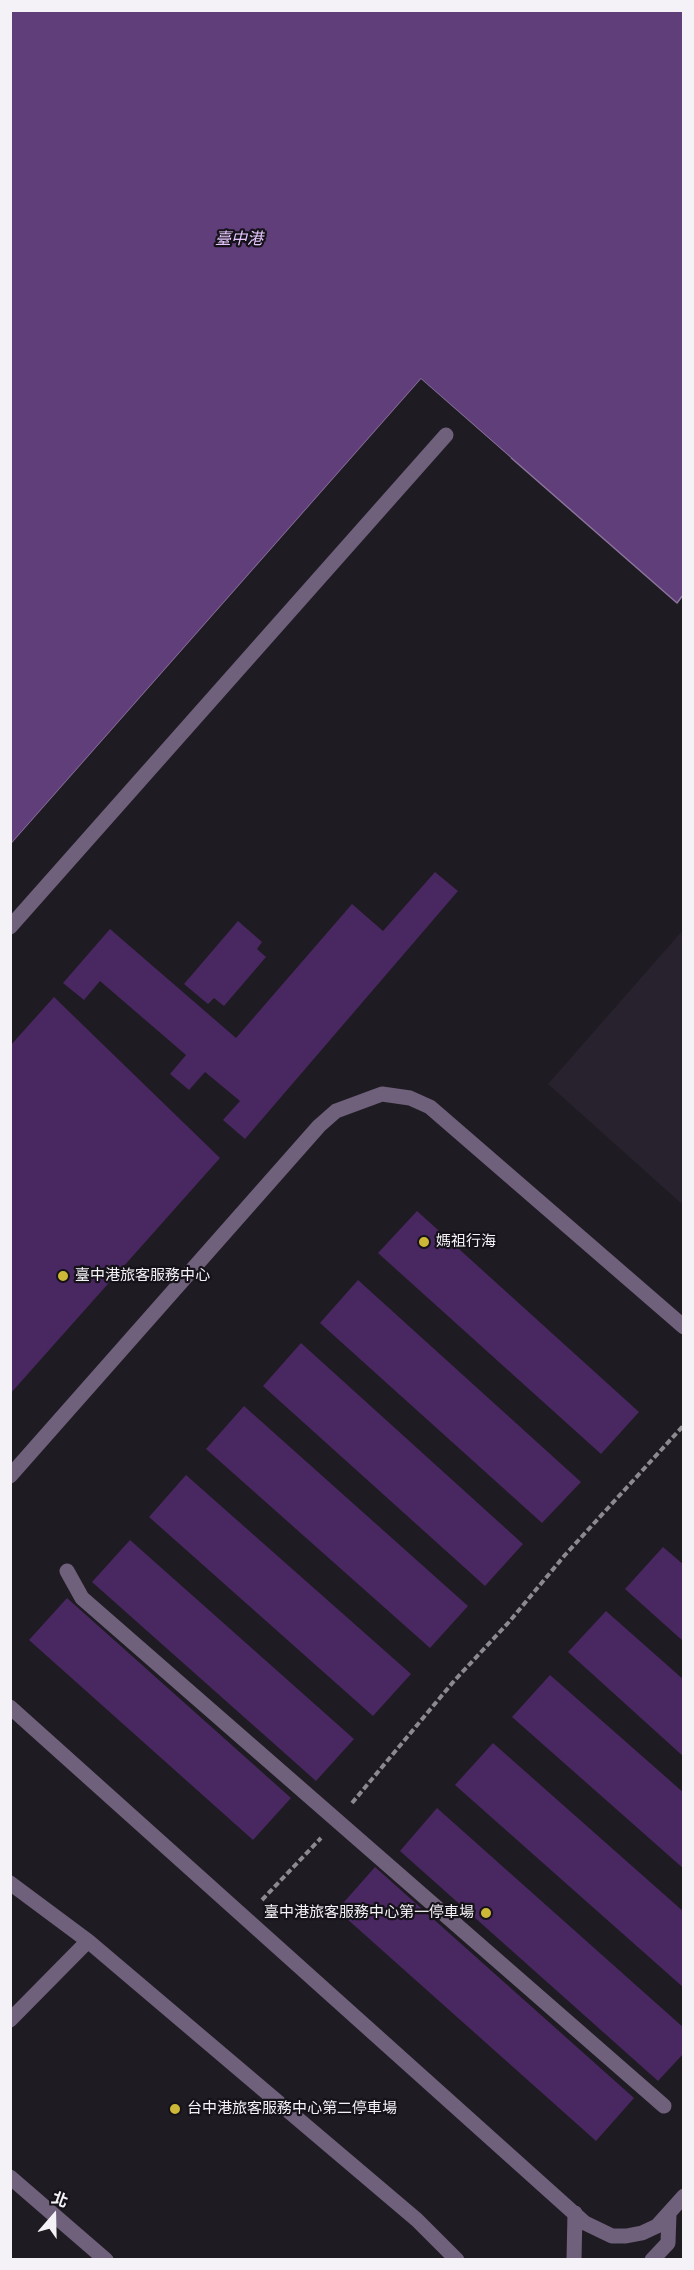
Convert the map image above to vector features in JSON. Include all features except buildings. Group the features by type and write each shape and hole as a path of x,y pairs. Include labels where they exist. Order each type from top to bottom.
{"lane":[{"path":"10,927 446,435"},
{"path":"10,1476 319,1125 336,1111 382,1094 410,1098 430,1107 684,1327"},
{"path":"67,1571 82,1598 664,2106"},
{"path":"10,1707 247,1917 585,2223 612,2236 642,2233 657,2226 684,2196"},
{"path":"10,1883 88,1941 417,2220 457,2259"},
{"path":"10,2020 88,1941"},
{"path":"10,2177 106,2259"},
{"path":"574,2259 575,2213"},
{"path":"652,2259 668,2243 669,2214"}],"path":[{"path":"247,1917 338,1820 565,1555 684,1425"}],"shaded area":[{"path":"683,930 683,1205 548,1084"}],"water":[{"name":"臺中港","path":"11,11 683,11 683,595 677,603 421,379 11,844"}],"pier":[{"path":"421,379 511,458 509,460 421,383 10,847 11,844"}],"place":[{"name":"媽祖行海","path":"424,1242"},
{"name":"臺中港旅客服務中心","path":"63,1276"},
{"name":"臺中港旅客服務中心第一停車場","path":"486,1913"},
{"name":"台中港旅客服務中心第二停車場","path":"175,2109"}]}
